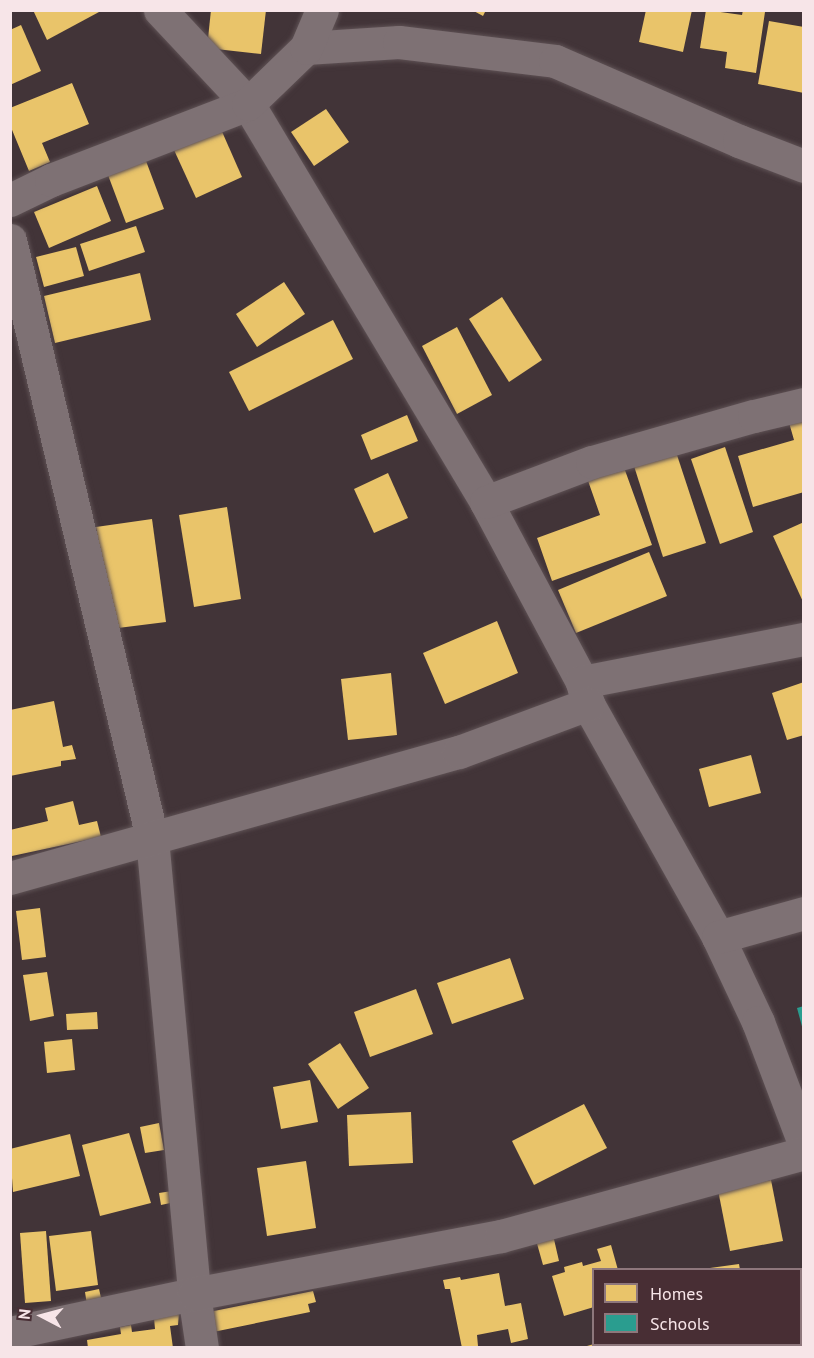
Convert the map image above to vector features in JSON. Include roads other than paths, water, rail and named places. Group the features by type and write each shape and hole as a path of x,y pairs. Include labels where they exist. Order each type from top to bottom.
{"street":[{"path":"160,10 248,104 486,502 585,693 718,937 758,1022 804,1143"},
{"path":"10,200 51,180 248,104 306,48 322,10"},
{"path":"306,48 399,42 555,61 739,141 804,166"},
{"path":"10,240 152,838 194,1294 202,1347"},
{"path":"486,502 592,462 804,404"},
{"path":"10,878 459,752 585,693 804,639"},
{"path":"718,937 804,913"},
{"path":"10,1333 194,1294 501,1236 804,1153"}]}
